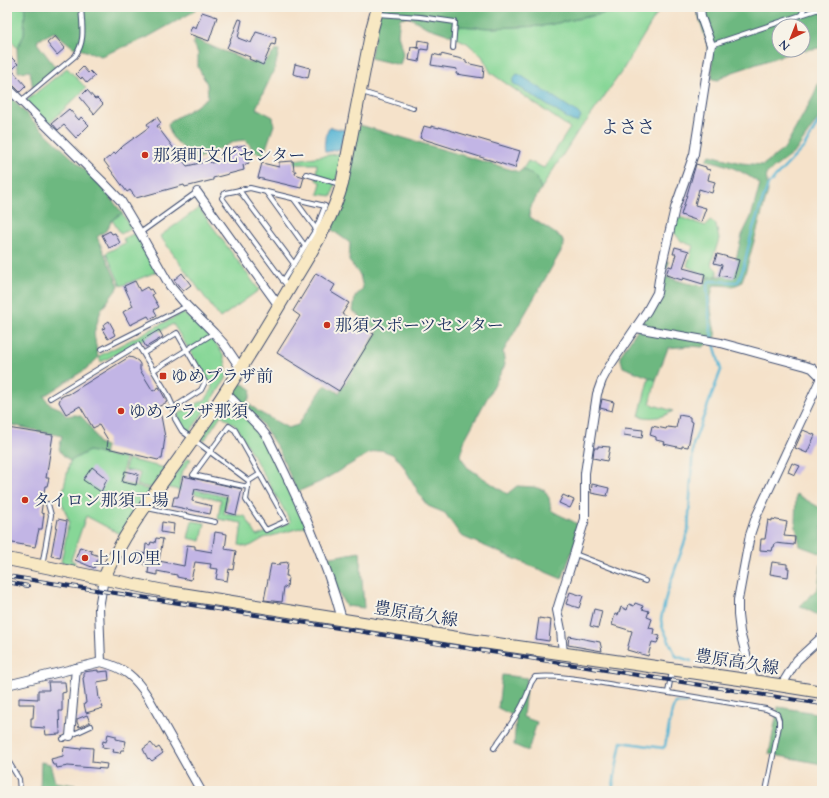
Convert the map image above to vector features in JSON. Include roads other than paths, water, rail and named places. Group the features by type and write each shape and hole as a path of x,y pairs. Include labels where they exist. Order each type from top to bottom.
{"main road":[{"path":"104,578 129,530 226,393 279,306 286,285 327,224 337,202 342,184 372,29 377,11"},
{"name":"豊原高久線","path":"7,559 169,592 476,641 822,692"}],"street":[{"path":"563,654 561,630 557,610 585,519 586,473 597,394 609,367 636,328 657,293 660,273 675,208 694,154 711,45 701,17 700,7"},
{"path":"7,87 107,186 121,202 170,286 187,306 214,333 241,369"},
{"path":"197,192 279,306"},
{"path":"636,328 721,343 806,366 812,368 821,376 756,517 750,535 738,600 738,615 740,632 753,681"},
{"path":"226,393 268,438 298,500 316,542 336,596 342,619"},
{"path":"100,662 99,608 104,578"},
{"path":"781,686 797,660 822,637"},
{"path":"7,686 100,662 124,670 138,682 148,697 201,791"},
{"path":"66,737 76,668"}],"lane":[{"path":"20,101 74,56 80,49 83,37 81,7"},
{"path":"801,15 806,7"},
{"path":"711,45 822,8"},
{"path":"377,11 455,22 452,48"},
{"path":"360,92 414,108"},
{"path":"306,174 342,184"},
{"path":"250,188 325,206 316,229 294,264 286,285 222,198 224,193 250,188"},
{"path":"239,190 294,264"},
{"path":"140,233 197,192"},
{"path":"266,192 306,246"},
{"path":"294,199 316,229"},
{"path":"102,349 187,306"},
{"path":"154,370 214,333"},
{"path":"144,353 177,334 205,382 201,390 173,408"},
{"path":"50,398 138,345 167,393 178,426 182,431 249,481"},
{"path":"248,487 193,475 229,426 235,430 260,474 286,521 266,530 246,500 249,481 260,474"},
{"path":"42,566 51,515 48,504"},
{"path":"145,507 215,522"},
{"path":"575,554 645,581"},
{"path":"668,692 672,669"},
{"path":"494,748 527,696 529,684 535,677 545,676 574,679 668,692 766,709 777,714 779,726 766,791"},
{"path":"66,737 91,726"},
{"path":"7,759 19,779 20,791"}],"water":[{"path":"517,74 578,113 581,117 577,122 572,121 513,83 513,79"},
{"path":"330,127 344,130 345,132 340,149 327,152 324,148 327,132"}],"waterway":[{"path":"691,661 676,656 662,626 661,619 667,593 688,532 693,445 721,370 710,328 707,285 710,281 738,282 743,269 753,228 768,185 804,147 822,116"},
{"path":"612,791 621,742 663,748 665,746 675,703 686,703"}],"railway":[{"path":"7,576 822,704"},
{"path":"7,582 28,586"}],"place":[{"name":"那須町文化センター","path":"145,155"},
{"name":"那須スポーツセンター","path":"327,325"},
{"name":"ゆめプラザ前","path":"163,376"},
{"name":"ゆめプラザ那須","path":"121,411"},
{"name":"タイロン那須工場","path":"25,500"},
{"name":"上川の里","path":"85,558"}],"district":[{"name":"よささ","path":"628,127"}]}
